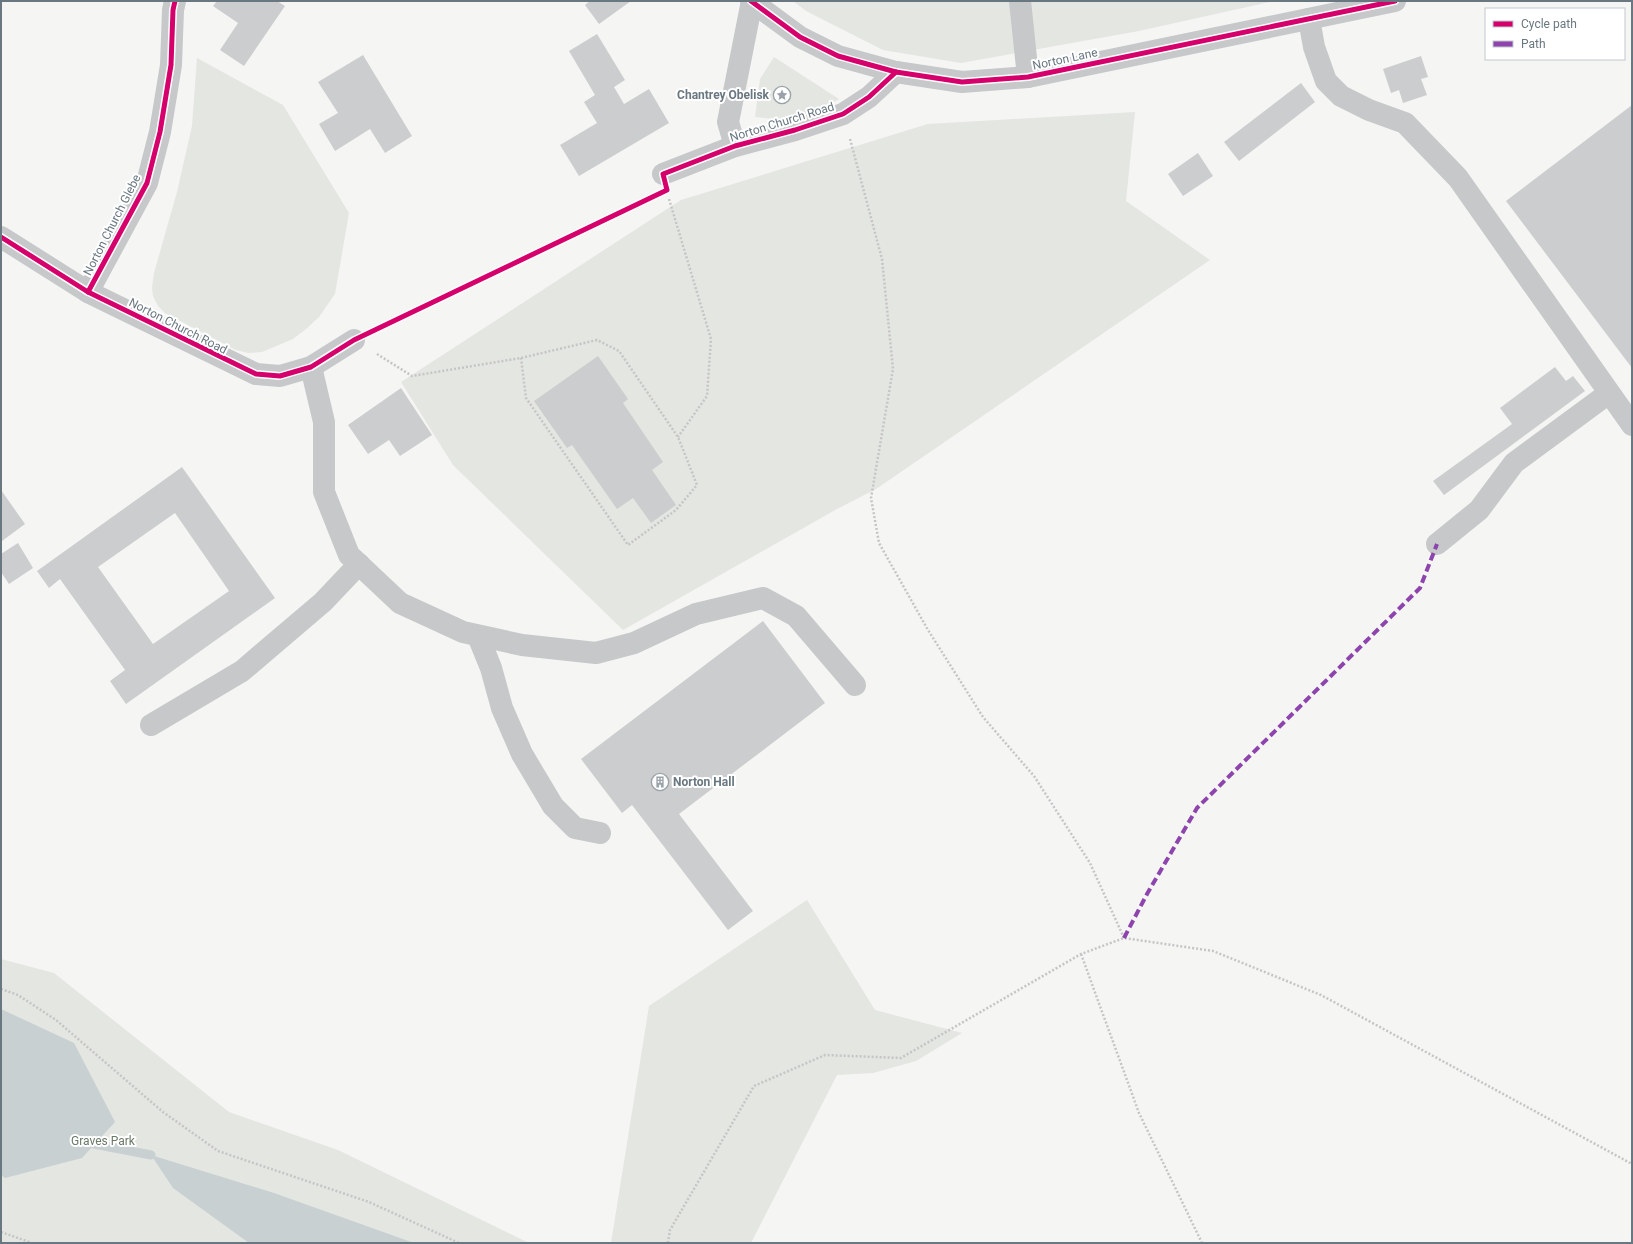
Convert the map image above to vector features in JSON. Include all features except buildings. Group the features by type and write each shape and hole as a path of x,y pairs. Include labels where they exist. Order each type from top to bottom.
{"street":[{"name":"Norton Church Glebe","path":"88,292 147,183 160,132 171,65 173,10 175,1"},
{"name":"Norton Church Road","path":"735,146 728,122 752,1"},
{"name":"Norton Lane","path":"752,1 800,37 838,56 896,72 962,82 1028,77 1395,1"},
{"path":"1020,1 1028,77"},
{"path":"1309,19 1314,47 1326,81 1341,96 1369,110 1405,123 1458,178 1632,425"},
{"name":"Norton Church Road","path":"663,174 735,146 794,130 843,114 869,97 896,72"},
{"name":"Norton Church Road","path":"1,237 88,292 256,374 280,376 311,366 354,340"},
{"path":"311,366 324,422 324,492 349,555 400,603 463,632 478,636 522,645 596,653 634,643 696,614 763,598 796,616 855,685"},
{"path":"1437,544 1479,510 1514,463 1609,393"},
{"path":"151,725 242,672 323,602 358,564"},
{"path":"478,636 491,668 502,708 513,734 522,754 553,806 575,828 600,833"}],"path":[{"path":"843,114 882,259 894,369 871,498 878,543 928,630 982,717 1034,776 1090,863 1124,938"},
{"path":"669,198 711,339 707,396 678,437"},
{"path":"354,340 412,376 521,358 597,340 619,351 678,437 697,485 676,510 628,545 526,398 521,358"},
{"path":"668,1243 670,1230 754,1086 826,1055 901,1058 1081,954 1124,938 1213,950 1321,995 1632,1164"},
{"path":"1081,954 1139,1113 1202,1243"},
{"path":"1,989 18,995 56,1020 163,1112 218,1151 369,1202 459,1243"},
{"path":"1,1232 32,1243"}],"green space":[{"path":"793,1 1274,1 1139,31 961,63 883,50 806,11"},
{"path":"774,57 839,99 823,109 784,120 755,117 760,79"},
{"path":"197,58 283,105 349,213 335,294 319,317 306,329 293,339 262,352 248,353 236,350 165,313 158,306 153,296 152,288 154,273 177,192 192,126"},
{"path":"1135,112 1126,201 1210,260 876,489 837,509 623,630 453,465 401,382 681,200 928,124"},
{"path":"807,900 875,1010 962,1033 916,1061 873,1073 837,1075 751,1243 611,1243 649,1006"},
{"name":"Graves Park","path":"1,959 54,973 229,1112 338,1150 529,1243 1,1243"}],"shaded area":[{"path":"1,1009 74,1043 115,1122 82,1158 5,1178 1,1175"},
{"path":"151,1155 274,1193 414,1243 249,1243 173,1188"}],"waterway":[{"path":"94,1144 151,1155"}],"marked path":[{"path":"1124,938 1147,894 1197,808 1420,588 1437,544"}],"cycle path":[{"path":"88,292 147,183 160,132 171,65 173,10 175,1"},
{"path":"751,1 800,37 838,56 896,72 962,82 1028,77 1395,1"},
{"path":"1,237 88,292 256,374 280,376 311,367 354,340 667,190 663,174 735,146 795,130 843,114 869,97 896,72"}],"place":[{"name":"Chantrey Obelisk","path":"782,95"},
{"name":"Norton Hall","path":"660,782"}]}
